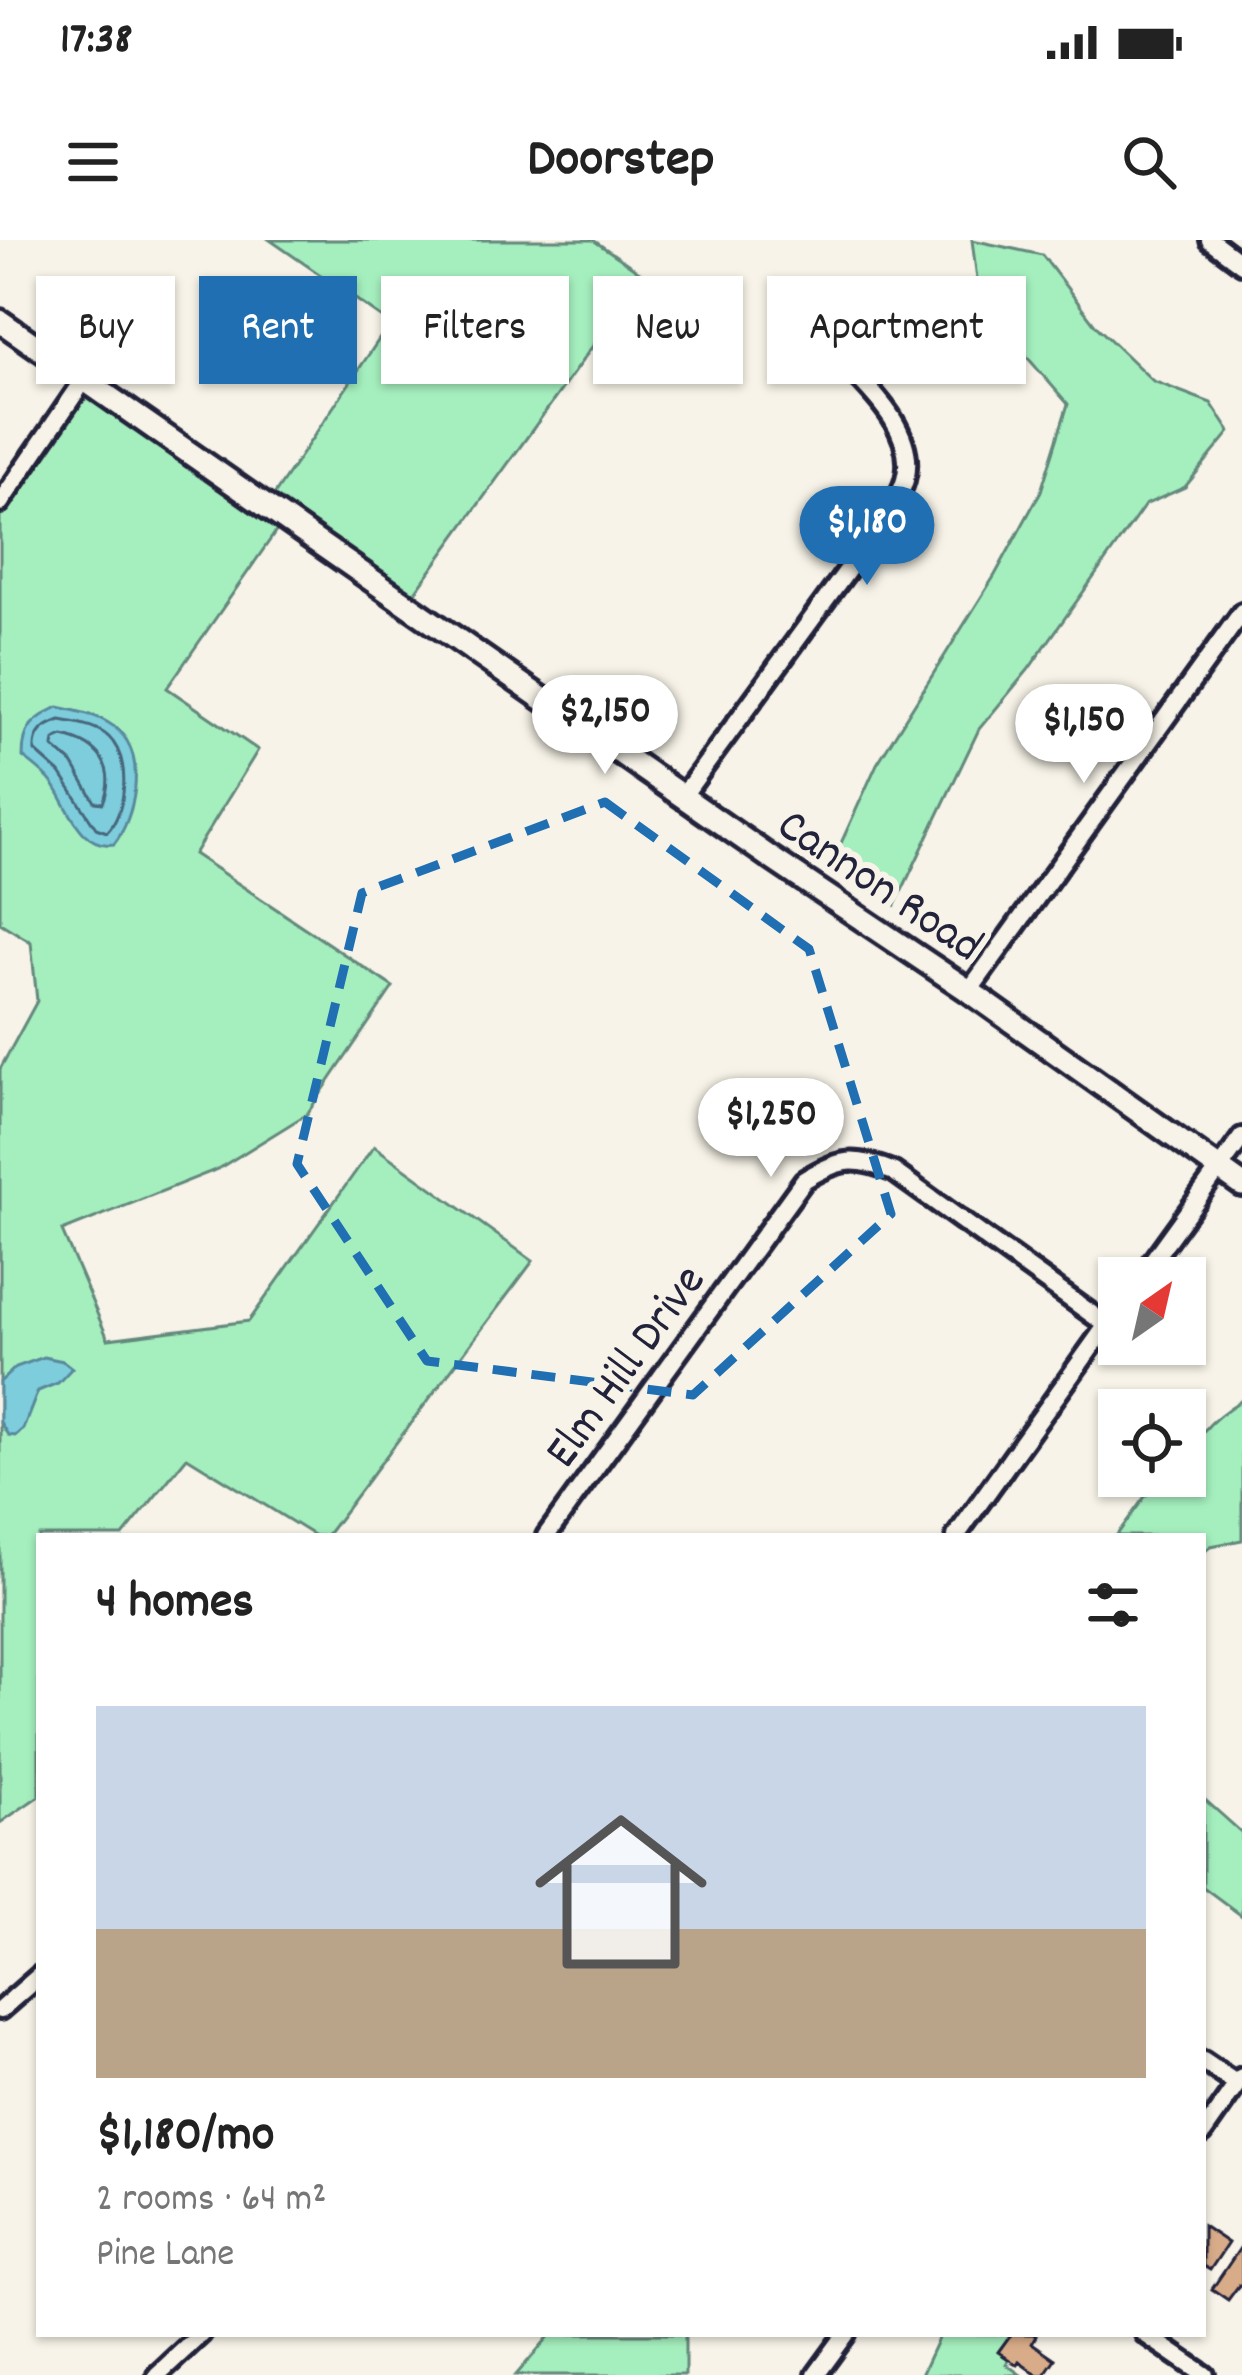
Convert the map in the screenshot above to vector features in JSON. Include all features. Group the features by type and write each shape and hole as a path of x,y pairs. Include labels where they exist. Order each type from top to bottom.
{"main road":[{"name":"Cannon Road","path":"0,322 36,347"},
{"name":"Cannon Road","path":"90,384 1242,1186"}],"street":[{"path":"1210,240 1242,263"},
{"path":"0,502 81,384"},
{"path":"682,797 887,516 907,478 902,436 880,398 866,384"},
{"path":"969,992 1242,611"},
{"path":"1155,1257 1242,1137"},
{"name":"Elm Hill Drive","path":"548,1533 804,1180 831,1164 864,1160 894,1172 1098,1319"},
{"path":"958,1533 1098,1338"},
{"path":"0,2010 36,1979"},
{"path":"1206,2062 1240,2080 1206,2129"},
{"path":"158,2375 198,2337"},
{"path":"816,2375 845,2337"},
{"path":"1149,2337 1205,2375"}],"highlighted area":[{"path":"605,802 809,949 891,1214 693,1395 427,1361 297,1164 362,893"}],"green space":[{"path":"270,240 593,240 644,275 593,276 593,346 569,379 569,276 381,276 381,317 357,300 357,276 322,276"},
{"path":"972,240 1042,255 1096,326 1153,381 1211,403 1230,432 1185,487 1145,505 1028,670 979,729 895,905 837,852 877,764 995,575 1041,491 1068,404 1026,356 1026,276 977,276"},
{"path":"381,336 381,384 565,384 406,605 284,520 167,688 258,750 194,854 393,987 307,1114 218,1169 62,1231 108,1339 249,1321 374,1146 533,1261 328,1533 310,1533 187,1457 125,1533 36,1533 36,1798 0,1823 0,1069 37,1001 31,942 0,923 0,507 83,389 266,507 349,384 357,384 357,372"},
{"path":"1242,1400 1242,1540 1206,1550 1206,1533 1118,1533 1145,1497 1206,1497 1206,1428"},
{"path":"1206,1801 1242,1833 1242,1916 1206,1889"},
{"path":"548,2337 685,2337 685,2375 516,2375"},
{"path":"939,2337 1023,2337 1006,2364 1021,2375 921,2375"}],"water":[{"path":"58,707 105,721 128,742 135,787 128,819 114,844 102,844 84,833 50,780 23,757 31,725"},
{"path":"44,1357 72,1368 58,1383 38,1391 23,1429 8,1435 0,1422 0,1382 16,1367"}],"building":[{"path":"1206,2228 1228,2243 1210,2270 1206,2268"},
{"path":"1242,2245 1242,2287 1228,2300 1212,2289"},
{"path":"1009,2337 1035,2337 1032,2343 1055,2359 1044,2375 1037,2375 998,2352"}]}
